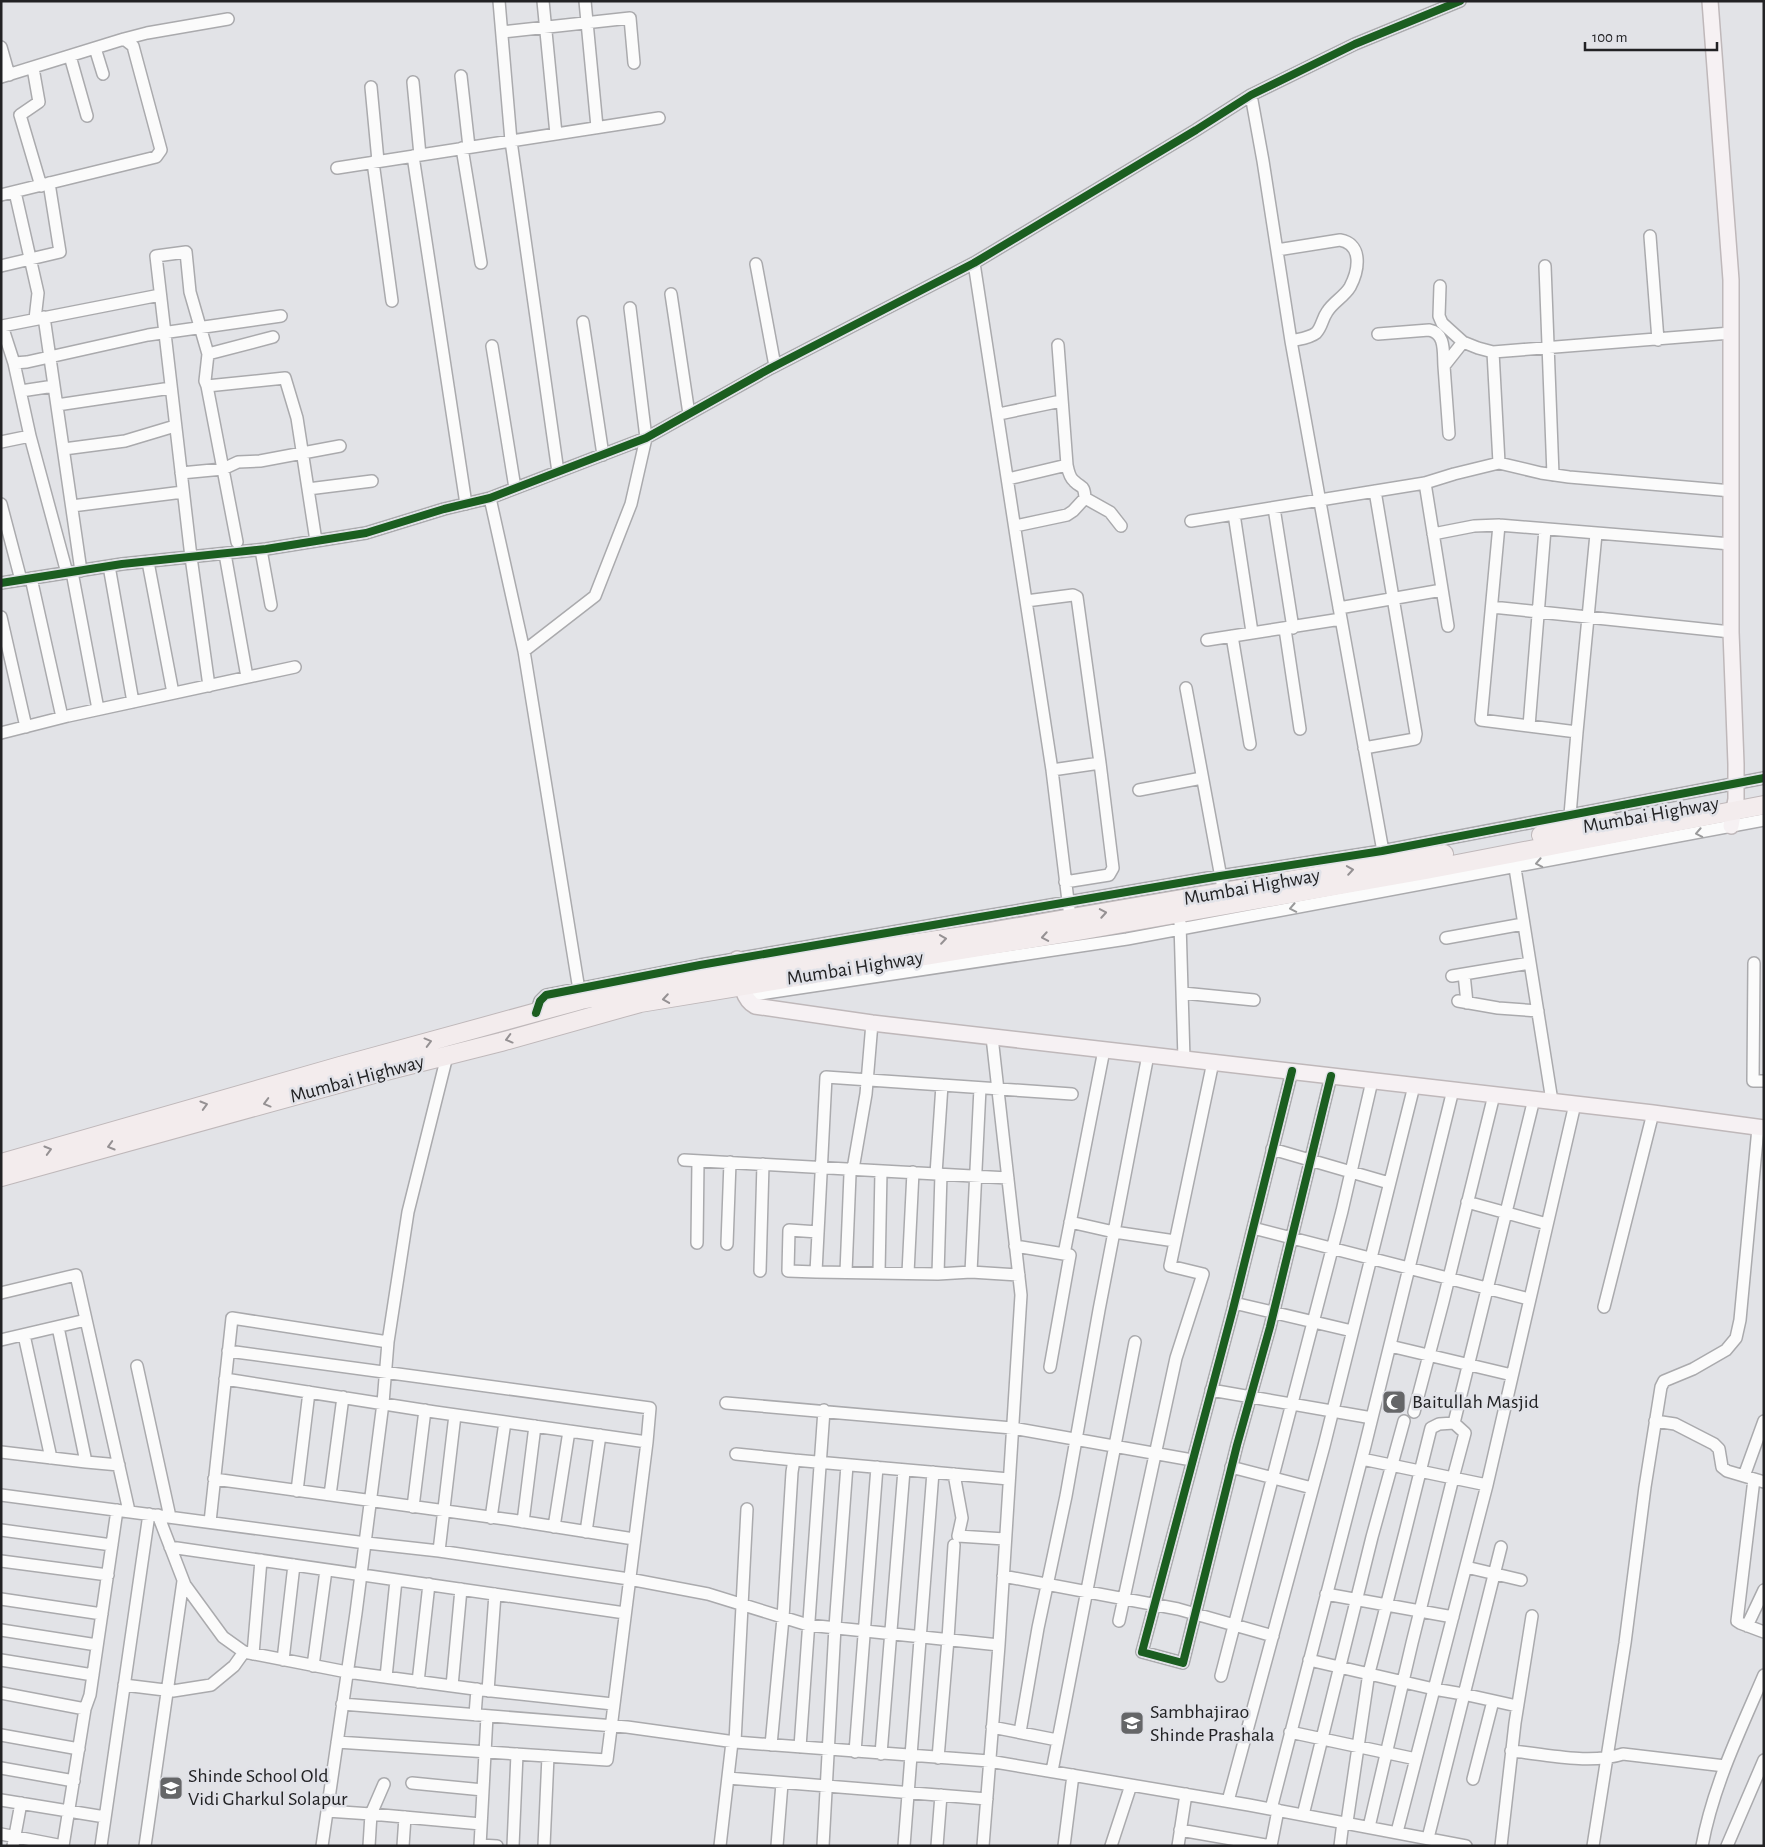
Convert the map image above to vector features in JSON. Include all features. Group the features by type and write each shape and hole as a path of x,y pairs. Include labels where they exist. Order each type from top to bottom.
{"highway":[{"name":"Mumbai Highway","path":"741,978 773,981 1179,921 1735,805 1764,794"},
{"name":"Mumbai Highway","path":"1,1177 640,1003 714,991 741,978 878,948 990,932 1069,910 1384,857 1589,819 1764,804"},
{"path":"1,1163 536,1012 580,994 741,978"}],"main road":[{"path":"1710,1 1728,235 1731,333 1731,632 1735,805"},
{"path":"741,978 750,1002 755,1006 872,1023 1552,1101 1761,1128"}],"street":[{"path":"499,1 511,141 558,472"},
{"path":"543,1 556,134"},
{"path":"585,1 597,127"},
{"path":"1,583 109,566 261,550 366,533 490,498 646,438 775,366 974,263 1251,95 1355,44 1460,1"},
{"path":"502,32 630,18 634,63"},
{"path":"1,47 5,76 147,33 228,19"},
{"path":"1,195 156,156 161,150 133,46 124,39"},
{"path":"95,48 103,74"},
{"path":"70,56 87,116"},
{"path":"1,266 60,252 45,184 20,115 38,102 33,68"},
{"path":"462,76 465,148 481,263"},
{"path":"413,82 416,155 466,504"},
{"path":"371,87 375,162 392,301"},
{"path":"1251,95 1264,161 1291,341 1384,857 1570,815 1589,819"},
{"path":"337,168 659,118"},
{"path":"14,192 38,293 40,318 50,357 72,506 73,572"},
{"path":"1650,236 1658,340"},
{"path":"1277,250 1340,240 1347,241 1354,246 1357,252 1358,264 1350,286 1326,313 1318,331 1312,336 1291,341"},
{"path":"209,686 191,557 156,256 186,252 190,292 208,354 204,381 207,386 237,542"},
{"path":"974,263 1052,770 1069,910"},
{"path":"756,264 775,366"},
{"path":"1545,266 1553,475"},
{"path":"1440,286 1439,316 1442,323 1463,342 1493,352 1731,333"},
{"path":"671,294 689,414"},
{"path":"98,709 73,572 30,436 14,362 2,325 160,295"},
{"path":"524,651 595,596 631,504 646,438 630,308"},
{"path":"14,362 50,357 164,333 281,316"},
{"path":"583,322 603,455"},
{"path":"1378,334 1429,330 1435,331 1440,335 1449,434"},
{"path":"208,354 273,337"},
{"path":"1444,366 1463,342"},
{"path":"1015,526 1067,515 1085,498 1084,489 1081,485 1074,482 1067,465 1058,345"},
{"path":"492,346 515,488"},
{"path":"1493,352 1499,463"},
{"path":"207,386 286,378 297,418 316,541"},
{"path":"21,391 54,386"},
{"path":"57,405 171,388"},
{"path":"998,414 1061,401"},
{"path":"64,450 125,441 176,426"},
{"path":"1,442 30,436"},
{"path":"181,473 223,469 238,462 260,461 340,446"},
{"path":"1191,521 1425,483 1499,463 1553,475 1732,491"},
{"path":"1008,479 1067,465"},
{"path":"308,489 372,481"},
{"path":"1425,483 1448,626"},
{"path":"1364,748 1414,740 1416,734 1375,491"},
{"path":"72,506 183,492"},
{"path":"490,498 524,651 580,994"},
{"path":"1085,498 1110,512 1121,526"},
{"path":"1,504 26,579 62,718"},
{"path":"1274,508 1300,728"},
{"path":"1234,514 1252,632"},
{"path":"1433,534 1474,526 1500,525 1730,544"},
{"path":"1500,525 1481,720 1577,732"},
{"path":"1529,726 1545,529"},
{"path":"1570,815 1596,534"},
{"path":"261,550 272,605"},
{"path":"225,554 247,677"},
{"path":"148,562 173,693"},
{"path":"109,566 134,702"},
{"path":"1207,640 1289,628 1393,598 1442,590"},
{"path":"1026,601 1074,595 1077,597 1113,868 1109,875 1065,882"},
{"path":"1492,607 1731,632"},
{"path":"1,617 26,727"},
{"path":"1232,636 1250,744"},
{"path":"1,733 98,709 295,667"},
{"path":"1186,688 1222,884"},
{"path":"1052,770 1100,763"},
{"path":"1139,790 1202,778"},
{"path":"741,978 1127,939 1179,921 1515,868 1735,805 1764,778"},
{"path":"1735,805 1764,820"},
{"path":"1515,868 1552,1101"},
{"path":"1179,921 1184,1059"},
{"path":"1446,938 1523,924"},
{"path":"1452,976 1530,963"},
{"path":"1754,963 1759,1008 1754,1081 1764,1081"},
{"path":"1464,974 1462,1002 1498,1008 1538,1011"},
{"path":"1183,993 1254,1000"},
{"path":"846,1272 850,1174 853,1169 867,1080 872,1023"},
{"path":"983,1846 999,1644 1021,1295 992,1037"},
{"path":"1064,1254 1104,1050"},
{"path":"1020,1732 1038,1628 1066,1496 1148,1055"},
{"path":"322,1846 365,1543 383,1403 388,1342 408,1212 446,1056"},
{"path":"1119,1621 1176,1358 1203,1274 1170,1266 1213,1062"},
{"path":"1292,1071 1234,1303 1142,1652 1183,1663 1331,1076"},
{"path":"816,1272 826,1077 1072,1094"},
{"path":"1221,1676 1332,1248 1372,1081"},
{"path":"938,1274 938,1174 942,1085"},
{"path":"1228,1801 1312,1488 1414,1086"},
{"path":"971,1272 980,1088"},
{"path":"1180,1830 1213,1841 1271,1846 1274,1809 1290,1732 1362,1459 1453,1090"},
{"path":"1414,1412 1494,1095"},
{"path":"1454,1423 1534,1099"},
{"path":"1397,1832 1487,1485 1575,1104"},
{"path":"1604,1307 1653,1113"},
{"path":"1592,1846 1608,1759 1625,1643 1644,1487 1661,1387 1664,1381 1693,1369 1726,1350 1736,1338 1740,1320 1761,1128"},
{"path":"1272,1150 1389,1183"},
{"path":"684,1160 1008,1178"},
{"path":"697,1243 698,1161"},
{"path":"727,1244 730,1162"},
{"path":"760,1271 763,1164"},
{"path":"879,1273 881,1171"},
{"path":"908,1273 913,1172"},
{"path":"1468,1202 1547,1224"},
{"path":"1070,1222 1114,1232 1175,1241"},
{"path":"1253,1228 1529,1299"},
{"path":"818,1232 789,1230 788,1271 938,1274 971,1272 1019,1276"},
{"path":"1015,1246 1070,1255 1050,1367"},
{"path":"1,1293 76,1275 119,1465 123,1510 112,1544 98,1645 85,1709 62,1846 13,1841 1,1834"},
{"path":"1234,1303 1352,1332"},
{"path":"210,1522 232,1318 388,1342"},
{"path":"1,1340 86,1320"},
{"path":"58,1327 86,1462"},
{"path":"24,1335 52,1458"},
{"path":"1052,1771 1135,1342"},
{"path":"1390,1346 1512,1375"},
{"path":"228,1351 650,1408 607,1760 337,1742"},
{"path":"137,1366 170,1517"},
{"path":"225,1379 647,1442"},
{"path":"1211,1390 1372,1418"},
{"path":"297,1491 310,1392"},
{"path":"330,1495 343,1398"},
{"path":"726,1403 824,1410 1012,1428 1192,1460"},
{"path":"413,1507 425,1410"},
{"path":"800,1747 824,1410"},
{"path":"439,1551 454,1414"},
{"path":"1303,1814 1356,1599 1404,1421"},
{"path":"1655,1421 1675,1424 1714,1444 1719,1449 1722,1467 1727,1471 1754,1479"},
{"path":"1764,1421 1754,1479 1738,1621 1764,1632"},
{"path":"491,1518 505,1422"},
{"path":"1340,1846 1369,1673 1420,1471 1432,1428 1439,1424 1454,1423 1465,1432 1369,1827"},
{"path":"523,1522 535,1426"},
{"path":"554,1527 569,1431"},
{"path":"586,1532 600,1435"},
{"path":"1,1452 119,1465"},
{"path":"736,1454 1009,1479"},
{"path":"1362,1459 1487,1485"},
{"path":"771,1745 783,1618 794,1460"},
{"path":"823,1846 835,1627 847,1465"},
{"path":"855,1752 876,1467"},
{"path":"1231,1467 1312,1488"},
{"path":"881,1754 904,1470"},
{"path":"904,1846 933,1472"},
{"path":"954,1474 962,1518 958,1536 1005,1539"},
{"path":"214,1480 634,1539"},
{"path":"1,1495 439,1551 629,1579 708,1594 808,1625 999,1644"},
{"path":"720,1846 734,1742 747,1509"},
{"path":"153,1514 170,1547 184,1581 224,1637 248,1653 347,1672 418,1682 613,1704"},
{"path":"100,1846 124,1685 153,1514"},
{"path":"1,1530 112,1544"},
{"path":"938,1758 954,1545"},
{"path":"170,1547 625,1612"},
{"path":"1428,1838 1463,1694 1502,1547"},
{"path":"124,1685 173,1691 210,1685 234,1666 248,1653 261,1560"},
{"path":"1,1561 108,1575"},
{"path":"283,1660 294,1565"},
{"path":"1466,1567 1521,1580"},
{"path":"313,1666 326,1570"},
{"path":"1003,1576 1124,1598 1235,1624 1273,1636"},
{"path":"386,1677 396,1580"},
{"path":"144,1846 184,1581"},
{"path":"418,1682 429,1584"},
{"path":"452,1686 461,1589"},
{"path":"1747,1626 1764,1590"},
{"path":"475,1715 482,1690 495,1594"},
{"path":"1326,1594 1453,1617"},
{"path":"1,1599 102,1614"},
{"path":"1501,1846 1517,1706 1532,1616"},
{"path":"1,1630 98,1645"},
{"path":"1,1660 93,1675"},
{"path":"1309,1660 1517,1706"},
{"path":"1702,1846 1707,1817 1725,1766 1764,1675"},
{"path":"1,1693 85,1709"},
{"path":"1473,1779 1493,1700"},
{"path":"342,1704 611,1726 734,1742 989,1761 1303,1814 1466,1846"},
{"path":"487,1716 480,1845 497,1846"},
{"path":"992,1727 1057,1740"},
{"path":"1290,1732 1416,1758"},
{"path":"1,1735 79,1750"},
{"path":"1511,1751 1585,1759 1608,1759 1623,1754 1725,1766"},
{"path":"513,1846 517,1754"},
{"path":"544,1846 548,1756"},
{"path":"1727,1846 1764,1760"},
{"path":"1,1768 74,1781"},
{"path":"1064,1846 1073,1775"},
{"path":"728,1778 987,1799"},
{"path":"412,1783 483,1790"},
{"path":"777,1846 782,1783"},
{"path":"370,1846 371,1814 384,1784"},
{"path":"1111,1846 1131,1784"},
{"path":"1178,1846 1186,1794"},
{"path":"937,1846 941,1795"},
{"path":"1,1800 105,1817"},
{"path":"13,1841 21,1803"},
{"path":"327,1811 481,1824"},
{"path":"403,1846 405,1817"}],"cycle path":[{"path":"1,583 122,564 266,549 366,533 444,509 490,498 646,438 771,368 974,263 1251,95 1355,44 1460,1"},
{"path":"536,1013 540,1001 546,995 700,965 1220,876 1382,851 1764,778"},
{"path":"1292,1071 1233,1309 1142,1652 1183,1663 1237,1445 1270,1327 1331,1076"}],"place":[{"name":"Baitullah Masjid","path":"1394,1402"},
{"name":"Sambhajirao Shinde Prashala","path":"1132,1723"},
{"name":"Shinde School Old Vidi Gharkul Solapur","path":"171,1788"}]}
